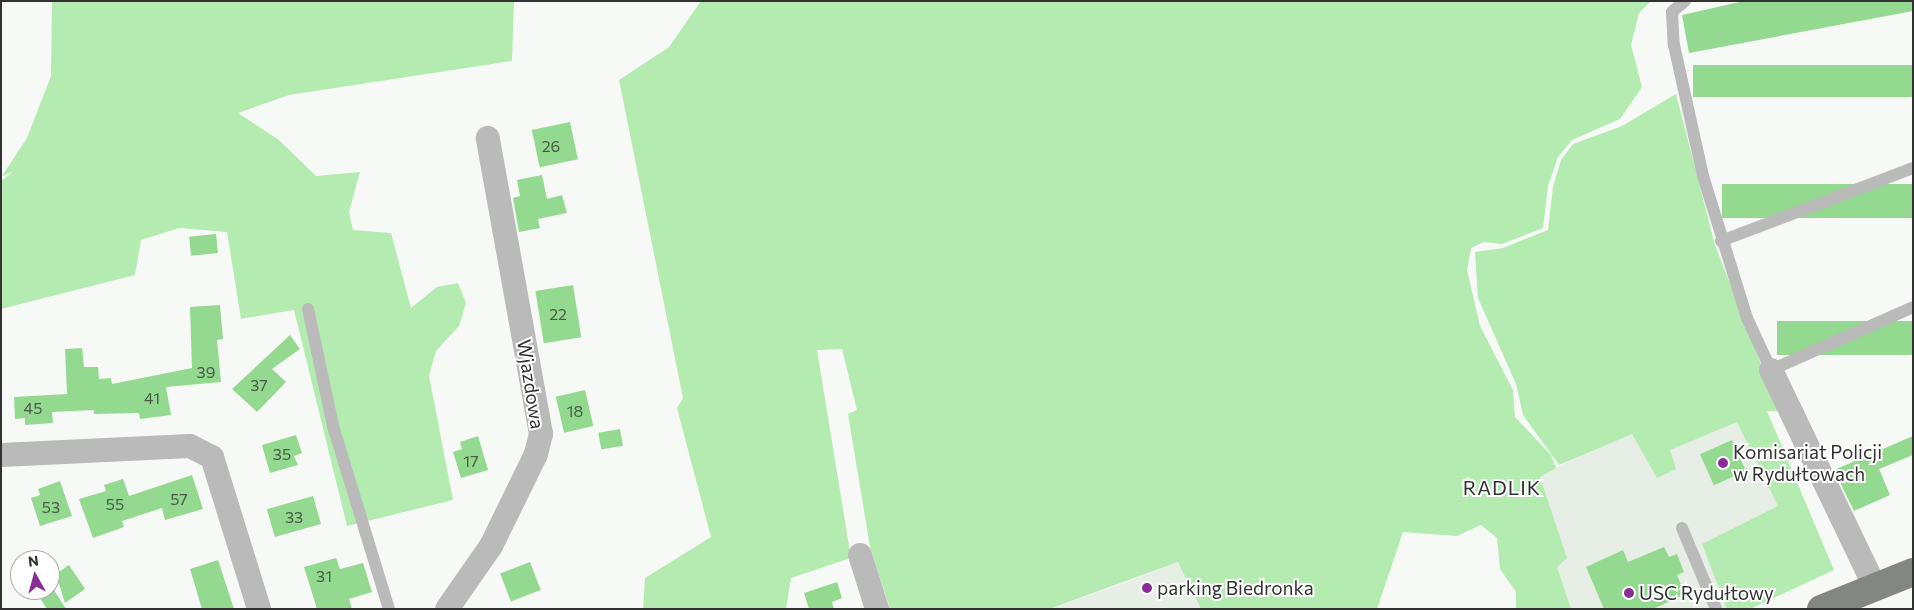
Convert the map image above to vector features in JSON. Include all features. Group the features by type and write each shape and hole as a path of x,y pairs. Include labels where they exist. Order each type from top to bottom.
{"main road":[{"path":"1821,609 1913,572"}],"street":[{"name":"Wjazdowa","path":"447,609 492,546 536,454 541,434 488,138"},
{"path":"1771,370 1875,587"},
{"path":"1,455 190,446 212,457 259,609"},
{"path":"860,555 877,609"}],"lane":[{"path":"1685,1 1672,12 1674,45 1721,241 1747,318 1771,370 1913,307"},
{"path":"1721,241 1913,168"},
{"path":"308,309 333,426 389,609"},
{"path":"1682,528 1716,609"}],"shaded area":[{"path":"1740,416 1784,512 1734,609 1567,609 1535,478 1633,430 1671,467 1670,442"},
{"name":"parking Biedronka","path":"1178,562 1201,609 1049,609 1116,586"}],"green space":[{"path":"52,1 514,1 512,61 289,95 238,113 279,140 316,176 360,172 349,212 353,230 391,233 411,308 437,287 458,283 466,303 459,326 436,351 429,376 453,500 347,526 294,310 241,319 227,232 179,228 141,240 135,275 1,309 1,181 13,172 2,176 27,138 51,76"},
{"path":"701,1 1651,1 1639,13 1631,45 1642,87 1620,119 1572,140 1558,157 1548,186 1543,228 1502,244 1484,242 1471,248 1467,270 1480,326 1513,390 1515,417 1551,455 1556,468 1540,477 1567,558 1557,567 1571,609 1516,609 1516,592 1500,569 1497,538 1481,525 1457,536 1403,532 1377,609 1201,609 1178,562 1049,609 890,609 870,547 848,414 857,410 842,349 817,350 851,558 791,578 786,609 643,609 645,578 711,537 677,408 683,398 619,80 669,47"},
{"path":"1676,94 1715,245 1779,411 1767,411 1834,570 1750,609 1727,609 1702,544 1778,506 1737,422 1670,450 1676,469 1657,478 1632,434 1559,465 1523,415 1516,384 1478,298 1475,252 1503,248 1548,230 1553,187 1561,160 1573,144 1622,126"}],"building":[{"path":"1744,1 1913,1 1913,11 1689,53 1682,15"},
{"path":"1693,65 1913,65 1913,97 1693,97"},
{"path":"570,122 578,159 540,167 532,130"},
{"path":"542,175 547,199 562,195 567,213 538,219 540,228 519,232 513,198 520,196 517,180"},
{"path":"1722,184 1913,184 1913,218 1722,218"},
{"path":"216,234 218,253 191,256 189,237"},
{"path":"573,285 581,337 544,343 535,291"},
{"path":"220,305 223,339 217,340 221,382 166,387 171,415 140,419 139,413 94,414 94,410 52,412 53,423 25,425 25,418 15,419 14,397 67,394 65,349 82,348 84,367 98,367 99,379 111,378 112,384 192,368 190,307"},
{"path":"1777,321 1913,321 1913,355 1777,355"},
{"path":"290,335 300,349 272,369 286,382 257,412 232,389"},
{"path":"585,390 593,426 564,433 556,397"},
{"path":"620,429 623,446 601,450 598,433"},
{"path":"296,435 302,453 294,456 298,465 270,473 262,445"},
{"path":"478,436 488,470 461,478 453,452 462,449 460,442"},
{"path":"1913,436 1913,455 1879,469 1890,495 1854,511 1834,470"},
{"name":"Komisariat Policji w Rydułtowach","path":"1732,440 1746,471 1714,485 1700,454"},
{"path":"192,475 203,509 165,520 162,508 122,521 124,527 93,538 79,499 106,491 104,485 123,479 129,496"},
{"path":"60,481 72,516 40,526 31,498 40,495 38,489"},
{"path":"313,496 321,524 275,537 267,509"},
{"path":"1664,547 1669,557 1677,554 1684,572 1677,575 1685,594 1653,609 1604,609 1586,567 1623,550 1628,562"},
{"path":"336,558 340,569 363,563 372,592 349,599 352,609 317,609 304,567"},
{"path":"218,560 234,609 202,609 190,569"},
{"path":"530,562 541,590 511,601 500,573"},
{"path":"69,565 85,589 65,603 60,587 60,571"},
{"path":"837,582 842,598 832,602 834,609 809,609 804,593"},
{"path":"41,600 60,600 66,609 47,609"}],"place":[{"name":"Komisariat Policji w Rydułtowach","path":"1723,463"},
{"name":"parking Biedronka","path":"1147,588"},
{"name":"USC Rydułtowy","path":"1629,593"}],"district":[{"name":"RADLIK","path":"1502,487"}]}
